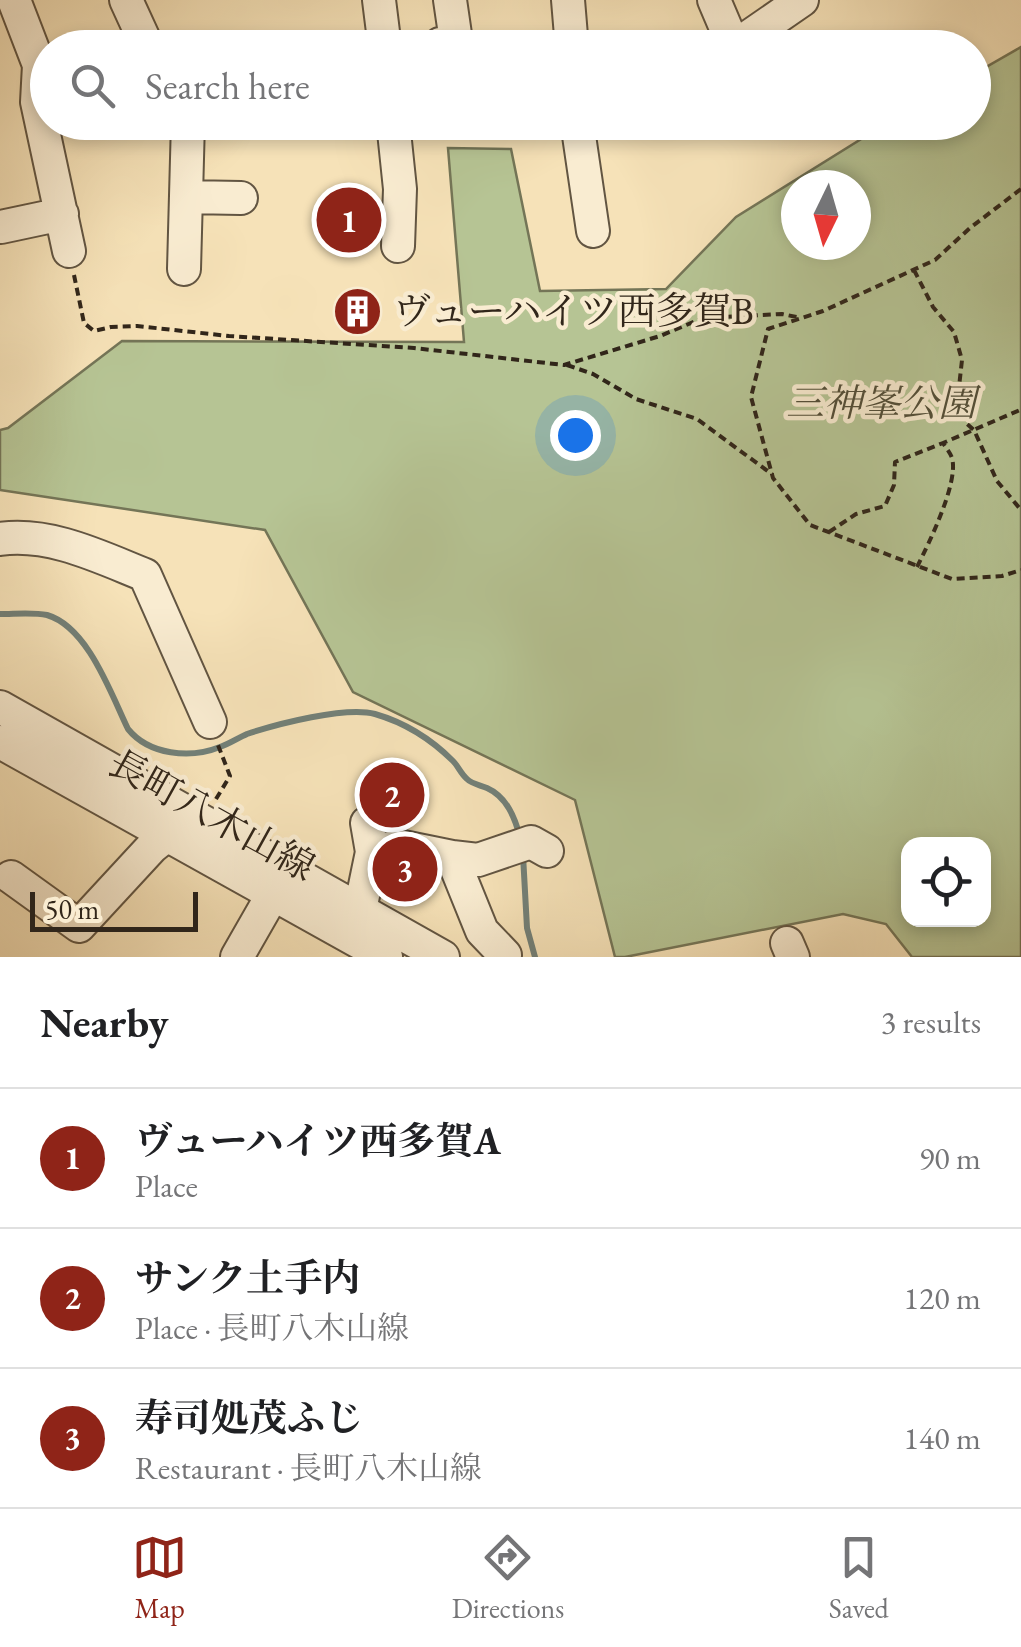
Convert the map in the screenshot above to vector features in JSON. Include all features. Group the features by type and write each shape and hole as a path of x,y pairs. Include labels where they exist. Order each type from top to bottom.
{"street":[{"path":"14,0 30,41"},
{"path":"126,0 140,30"},
{"path":"379,0 383,30"},
{"path":"450,0 454,30"},
{"path":"568,0 570,30"},
{"path":"714,0 727,30"},
{"path":"759,30 802,0"},
{"path":"45,140 69,251"},
{"path":"184,269 188,140"},
{"path":"396,140 400,189 398,246"},
{"path":"580,140 592,232"},
{"path":"186,197 241,198"},
{"path":"1,227 62,214"},
{"path":"0,539 30,538 76,547 145,575 213,730"},
{"path":"0,708 354,935 444,957"},
{"name":"長町八木山線","path":"0,742 354,935 386,957"},
{"path":"11,876 79,926 167,835"},
{"path":"354,935 370,838 478,860 526,848"},
{"path":"452,857 482,932 505,955"},
{"path":"237,957 273,894"}],"path":[{"path":"773,474 752,397 768,329 824,311 935,260 1021,189"},
{"path":"69,251 84,323 94,331 137,326 564,364 593,374 636,399 696,419 773,474 810,525 952,579 1002,576 1021,570"},
{"path":"914,270 933,306 954,332 962,360 958,387 966,424 974,430 997,481 1021,510"},
{"path":"564,364 660,336 703,318 782,314 801,318"},
{"path":"828,532 856,514 885,506 894,485 895,462 1020,410 1021,413"},
{"path":"918,566 945,504 951,478 953,460 944,444"},
{"path":"213,730 230,776 213,804"}],"green space":[{"name":"三神峯公園","path":"1021,47 1021,957 912,957 886,924 843,914 615,957 575,800 353,692 265,530 0,490 0,430 8,428 122,341 464,342 448,148 511,149 540,291 666,289 736,217 781,189 781,260 871,260 871,170 812,170 860,140 991,140 991,64"}],"waterway":[{"path":"0,614 47,615 75,633 106,681 128,729 158,749 196,753 293,721 347,712 375,714 426,738 469,781 500,797 513,816 520,837"},
{"path":"523,855 527,928 535,957"}],"place":[{"name":"ヴューハイツ西多賀A","path":"349,220"},
{"name":"ヴューハイツ西多賀B","path":"358,311"},
{"name":"サンク土手内","path":"392,795"},
{"name":"寿司処茂ふじ","path":"405,869"}]}
